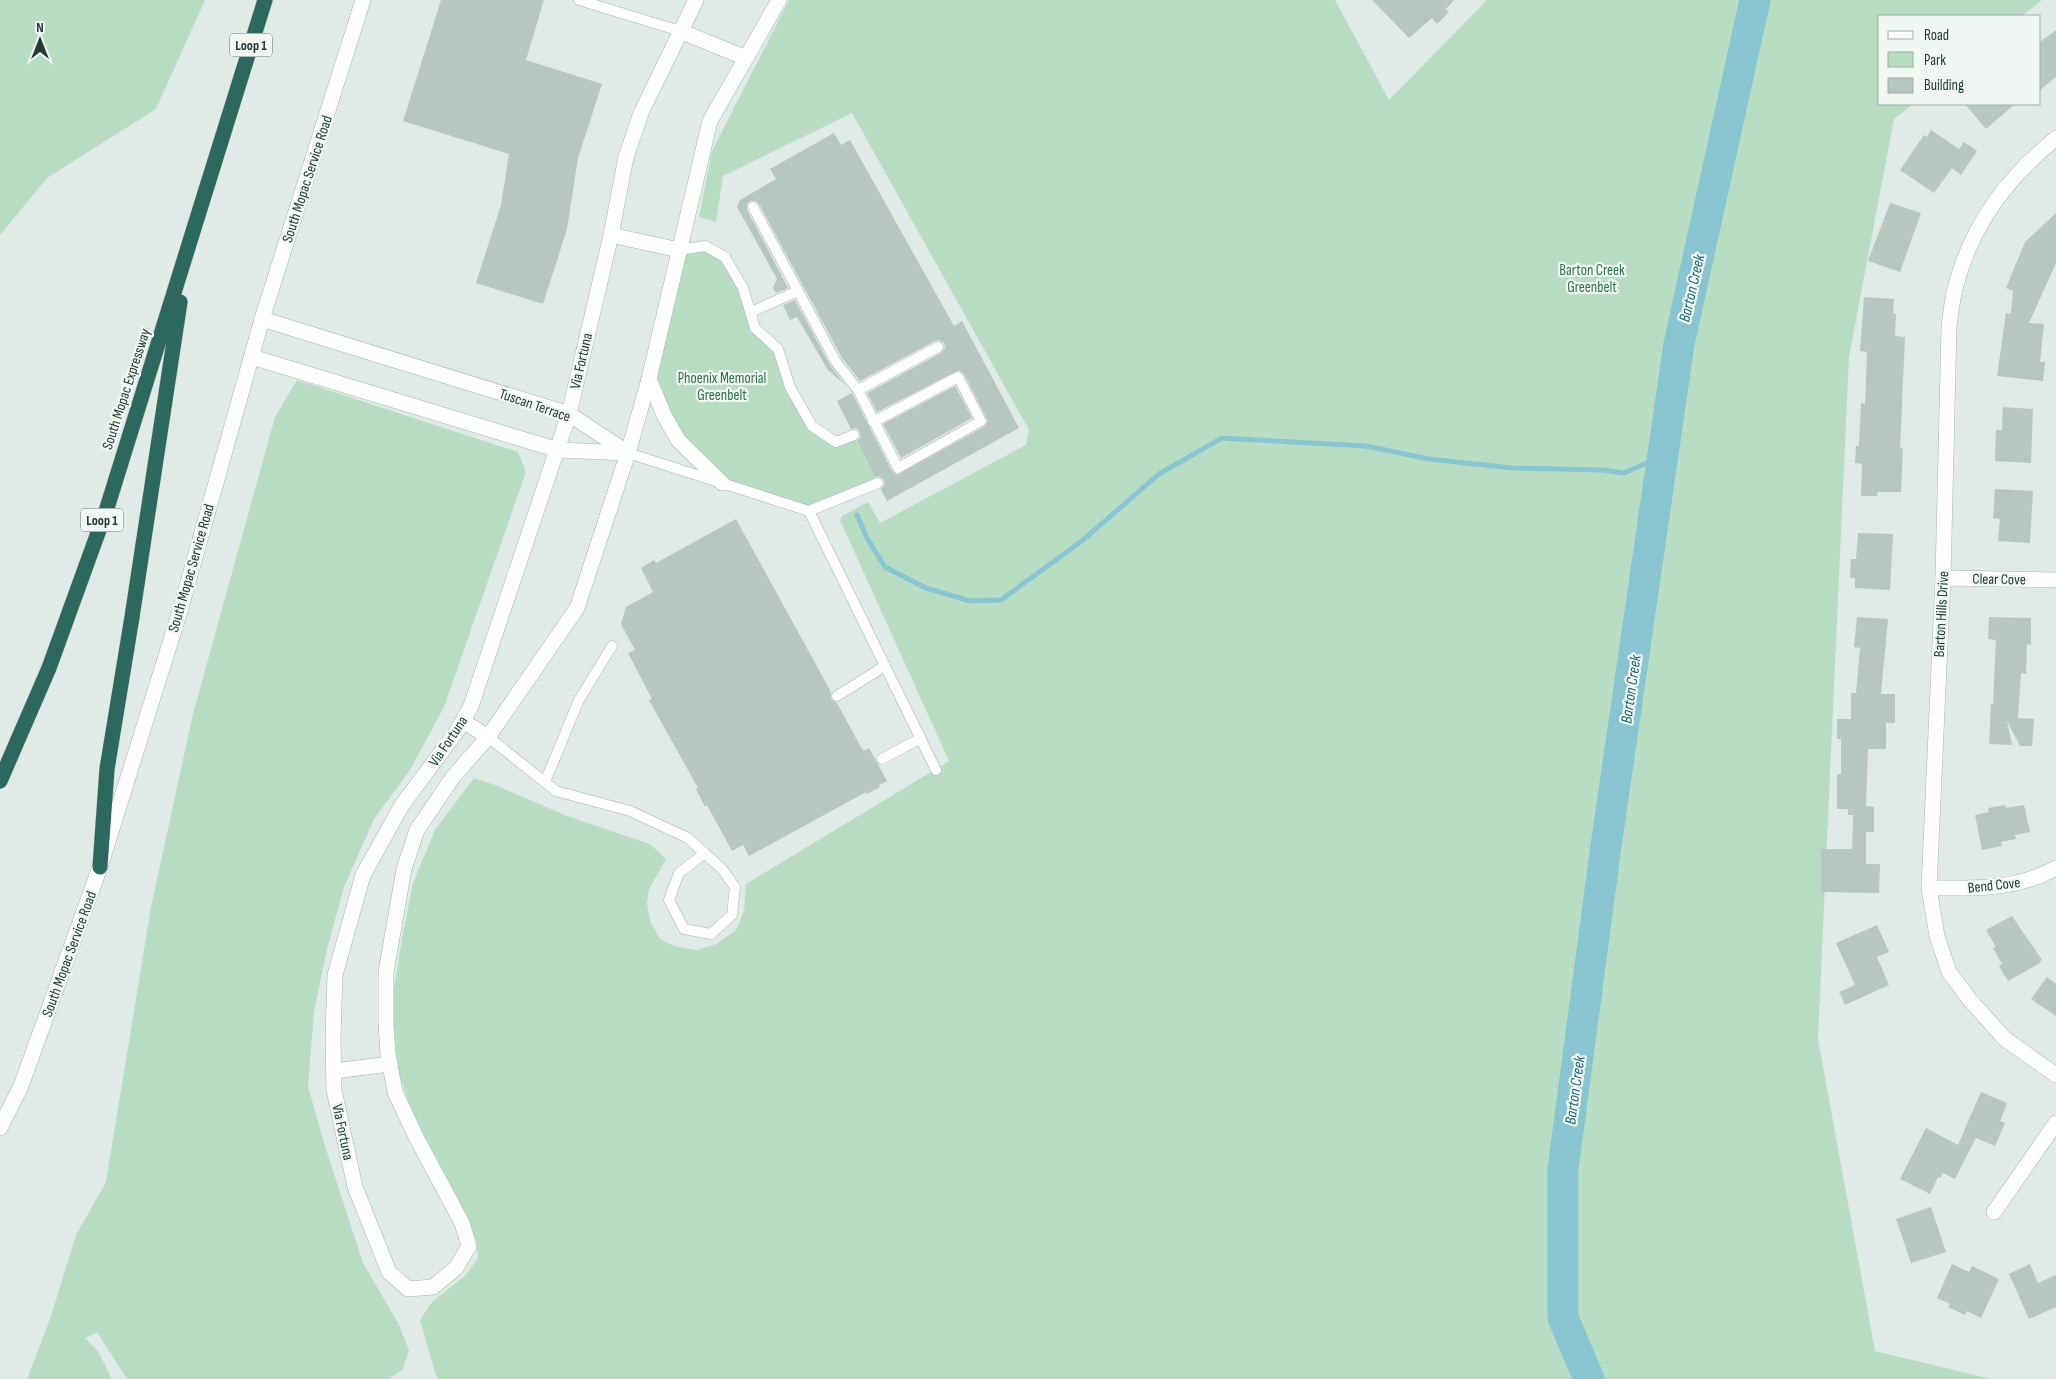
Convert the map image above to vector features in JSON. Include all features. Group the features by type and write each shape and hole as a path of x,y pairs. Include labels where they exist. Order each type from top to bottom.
{"highway":[{"name":"South Mopac Expressway","path":"0,781 49,668 107,508 265,0"},
{"path":"100,867 107,769 187,253"}],"street":[{"name":"South Mopac Service Road","path":"0,1128 24,1078 100,867 180,611 262,319 364,0"},
{"name":"Via Fortuna","path":"696,0 641,113 626,157 611,235 569,414 471,706 457,731 402,805 364,875 335,975 334,1090 355,1187 389,1272 408,1289 433,1287 456,1268 469,1246 462,1222 416,1137 395,1092 390,1064 386,1024 386,972 404,869 417,830 453,777 488,737 577,608 628,453 649,379 710,121 779,0"},
{"path":"680,31 746,58"},
{"name":"Barton Hills Drive","path":"2056,138 2028,161 1986,213 1956,285 1949,326 1943,578 1928,888 1937,936 1949,972 1970,1000 2005,1038 2056,1075"},
{"path":"611,235 679,250"},
{"name":"Tuscan Terrace","path":"262,319 569,414 628,453"},
{"path":"252,357 558,450 628,453"},
{"path":"649,379 664,415 678,440 722,483"},
{"name":"Clear Cove","path":"1943,578 2056,580"},
{"path":"463,721 488,737"},
{"name":"Bend Cove","path":"1928,888 1985,889 2021,884 2056,868"},
{"path":"334,1071 390,1064"},
{"path":"1994,1212 2056,1122"}],"lane":[{"path":"578,0 680,31"},
{"path":"752,206 836,362 858,390 873,422 898,468 982,421 958,377 873,422"},
{"path":"679,250 705,246 725,257 743,288 756,328 778,349 790,387 812,426 836,442 854,435"},
{"path":"751,312 798,291"},
{"path":"858,390 938,347"},
{"path":"628,453 809,511 878,484"},
{"path":"809,511 936,770"},
{"path":"545,782 579,700 612,646"},
{"path":"837,696 885,666"},
{"path":"488,737 556,790 630,811 688,838 705,853 722,868 735,887 732,915 711,934 684,929 669,900 679,872 705,853"},
{"path":"882,759 920,738"}],"green space":[{"path":"0,0 205,0 156,109 47,178 0,235"},
{"name":"Barton Creek Greenbelt","path":"789,0 1335,0 1389,100 1487,0 2042,0 2023,15 1878,15 1878,105 1912,105 1894,119 1849,357 1818,1039 1875,1351 1991,1379 437,1379 420,1320 432,1302 466,1275 478,1258 476,1241 458,1198 412,1113 397,1066 392,1001 413,883 435,830 474,778 567,816 650,844 666,859 649,889 647,903 650,921 660,939 674,946 697,950 716,944 736,930 744,911 746,884 949,761 840,520 842,516 868,502 880,523 1026,445 1029,430 852,113 723,176 716,222 699,217 712,151"},
{"name":"Phoenix Memorial Greenbelt","path":"705,246 725,257 755,328 778,349 812,426 836,442 854,435 878,483 809,511 722,483 678,440 649,379 679,250"},
{"path":"297,380 518,452 526,472 444,707 410,770 374,819 344,887 327,949 314,1012 308,1086 324,1143 363,1263 398,1323 409,1350 403,1369 389,1379 127,1379 97,1332 85,1338 98,1351 112,1379 27,1379 50,1319 76,1235 106,1182 151,907 193,714 275,417"}],"building":[{"path":"441,0 544,0 526,60 602,84 578,158 567,229 543,304 476,283 501,205 509,154 403,121"},
{"path":"1372,0 1454,0 1446,9 1449,12 1437,24 1432,18 1409,38"},
{"path":"2056,30 2056,77 2041,89 2041,41"},
{"path":"1966,105 2014,105 1986,129"},
{"path":"1931,130 1959,149 1964,142 1977,151 1961,175 1952,168 1934,193 1900,170 1924,135 1927,137"},
{"path":"834,133 841,145 850,140 954,326 962,321 1019,428 887,501 881,489 885,484 884,480 879,476 875,477 857,441 861,437 860,432 856,428 851,429 837,401 852,393 892,471 897,475 984,427 988,421 964,374 959,370 877,412 867,393 941,353 945,348 944,343 939,340 935,341 860,381 842,358 759,204 756,201 750,201 747,204 747,210 788,288 776,293 773,288 777,279 737,207 740,200 776,179 770,169"},
{"path":"1890,203 1921,213 1900,272 1868,261"},
{"path":"2056,213 2056,263 2029,323 2044,324 2040,362 2045,362 2043,381 1997,376 2006,313 2011,314 2013,291 2006,288 2025,242"},
{"path":"1864,297 1894,299 1893,313 1896,314 1895,336 1905,337 1900,448 1903,448 1901,492 1878,492 1877,496 1861,496 1862,464 1855,463 1856,446 1859,446 1861,403 1865,404 1867,352 1860,351"},
{"path":"795,300 830,365 845,385 828,370 797,317 790,320 783,305"},
{"path":"955,386 972,418 901,458 883,424"},
{"path":"2003,407 2033,409 2031,463 1995,461 1996,430 2002,430"},
{"path":"1995,489 2033,491 2030,543 1998,541 2000,519 1993,518"},
{"path":"736,519 831,692 831,699 837,703 863,751 869,748 887,781 879,785 880,787 867,794 866,792 749,856 743,845 732,851 707,805 705,807 696,789 698,788 649,700 652,699 628,653 635,650 621,624 626,607 653,592 641,568 654,560 656,563"},
{"path":"1858,533 1893,534 1890,590 1855,588 1855,578 1850,578 1851,559 1856,559"},
{"path":"1857,617 1888,619 1881,694 1895,694 1895,723 1886,723 1886,749 1868,749 1866,806 1874,807 1874,832 1866,832 1866,864 1880,864 1879,893 1821,892 1821,849 1852,849 1853,815 1848,815 1848,809 1837,809 1837,774 1841,774 1841,739 1837,739 1837,719 1851,719 1851,693 1856,693 1860,648 1854,647"},
{"path":"1989,617 2031,618 2031,645 2027,644 2026,674 2021,673 2018,718 2034,719 2032,746 2020,746 2007,721 2012,745 1989,744 1996,640 1988,639"},
{"path":"2005,805 2006,808 2024,805 2030,832 2015,835 2016,839 2001,842 2002,846 1982,850 1975,815 1989,812 1988,808"},
{"path":"2012,916 2042,960 2040,963 2008,981 1999,966 2002,964 1993,948 1996,947 1986,930"},
{"path":"1877,925 1889,952 1877,957 1889,985 1845,1005 1839,992 1855,985 1836,943"},
{"path":"2047,977 2056,984 2056,1016 2031,999"},
{"path":"1981,1092 2007,1103 2000,1121 2005,1123 1995,1146 1976,1138 1955,1179 1943,1173 1940,1178 1938,1177 1930,1194 1900,1179 1926,1128 1958,1145"},
{"path":"1931,1207 1946,1252 1911,1263 1896,1219"},
{"path":"1952,1264 1969,1272 1972,1266 1999,1279 1981,1318 1967,1311 1965,1315 1948,1307 1950,1304 1937,1298"},
{"path":"2030,1264 2038,1283 2056,1275 2056,1307 2029,1319 2009,1274"}],"waterway":[{"name":"Barton Creek","path":"1589,1379 1563,1318 1563,1169 1606,846 1679,344 1755,0"},
{"path":"857,515 867,538 885,567 926,588 970,601 1001,600 1083,540 1159,474 1222,438 1366,446 1429,459 1512,468 1603,470 1624,473 1662,456"}]}
